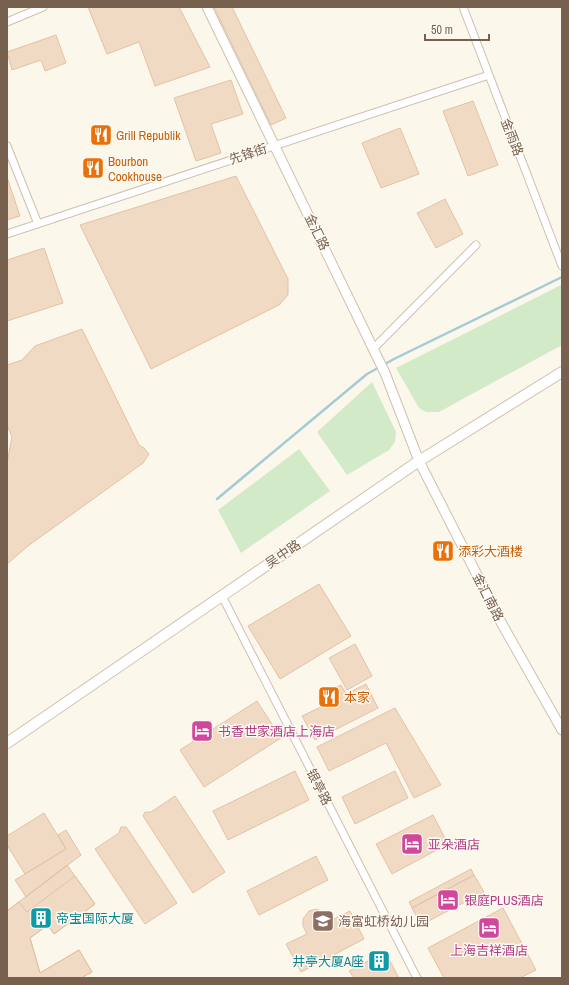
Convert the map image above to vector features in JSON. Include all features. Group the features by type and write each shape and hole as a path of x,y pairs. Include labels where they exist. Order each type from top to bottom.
{"main road":[{"name":"吴中路","path":"7,743 420,460 562,372"}],"street":[{"path":"7,22 43,7"},
{"name":"金汇路","path":"207,7 276,145 385,372 420,460"},
{"name":"金雨路","path":"463,7 562,266"},
{"name":"先锋街","path":"7,234 489,75"},
{"path":"7,146 38,224"},
{"path":"375,352 476,245"},
{"name":"金汇南路","path":"420,460 502,624 562,730"},
{"name":"银亭路","path":"222,596 417,978"}],"green space":[{"path":"561,285 562,345 439,412 426,412 419,408 396,368"},
{"path":"372,382 396,432 395,442 389,450 347,475 317,432"},
{"path":"299,449 330,491 241,553 218,510"}],"building":[{"path":"88,7 179,7 210,67 155,86 139,42 107,54"},
{"path":"214,7 232,7 286,118 271,125"},
{"path":"56,35 66,63 45,71 41,60 12,70 7,52"},
{"path":"231,80 243,114 211,124 221,153 196,161 174,98"},
{"path":"473,101 498,165 468,176 443,111"},
{"path":"400,128 419,174 381,188 362,143"},
{"path":"236,176 288,279 288,295 279,305 151,369 80,225"},
{"path":"7,177 20,216 7,220"},
{"path":"445,199 463,234 436,248 417,213"},
{"path":"44,248 63,303 7,321 7,260"},
{"path":"82,329 139,445 149,454 143,463 28,546 7,564 7,463 12,437 7,425 7,365 22,360 35,346"},
{"path":"319,584 351,636 280,679 248,626"},
{"path":"355,644 372,676 347,690 329,658"},
{"path":"366,684 378,708 315,740 302,716 323,706 318,697 341,685 346,694"},
{"path":"257,701 281,738 204,787 180,750"},
{"path":"395,708 441,785 414,798 386,743 329,771 317,747"},
{"path":"295,771 309,800 228,840 213,811"},
{"path":"395,771 408,798 355,824 342,797"},
{"path":"175,796 225,872 193,893 143,816 145,812 151,812"},
{"path":"44,813 66,849 25,874 7,845 7,836"},
{"name":"亚朵酒店","path":"433,815 448,844 392,874 376,844"},
{"path":"121,827 126,827 129,831 177,903 145,924 95,849 119,833"},
{"path":"66,830 81,855 26,897 15,880 66,849 58,835"},
{"path":"316,856 328,880 259,915 247,891"},
{"name":"帝宝国际大厦","path":"67,865 95,904 54,934 48,925 30,938 40,973 79,950 92,972 81,978 7,978 7,911"},
{"path":"471,869 474,875 412,908 409,902"},
{"name":"银庭PLUS酒店","path":"474,875 484,892 421,925 412,908"},
{"name":"帝宝国际大厦","path":"75,876 95,904 54,934 48,925 30,938 40,973 79,950 92,972 81,978 7,978 7,911 19,902 27,912"},
{"name":"上海吉祥酒店","path":"503,908 536,970 520,978 444,978 428,948"},
{"path":"317,909 326,914 330,921 350,911 364,939 301,972 286,944 307,934 303,926 303,919 309,911"},
{"name":"井亭大厦A座","path":"385,952 399,978 354,978 349,971"}],"waterway":[{"path":"217,499 367,374 394,359 562,277"}],"place":[{"name":"Grill Republik","path":"101,135"},
{"name":"Bourbon Cookhouse","path":"93,168"},
{"name":"添彩大酒楼","path":"443,551"},
{"name":"本家","path":"329,697"},
{"name":"书香世家酒店上海店","path":"202,731"},
{"name":"亚朵酒店","path":"412,844"},
{"name":"银庭PLUS酒店","path":"448,900"},
{"name":"帝宝国际大厦","path":"41,918"},
{"name":"海富虹桥幼儿园","path":"323,921"},
{"name":"上海吉祥酒店","path":"489,928"},
{"name":"井亭大厦A座","path":"379,961"}]}
